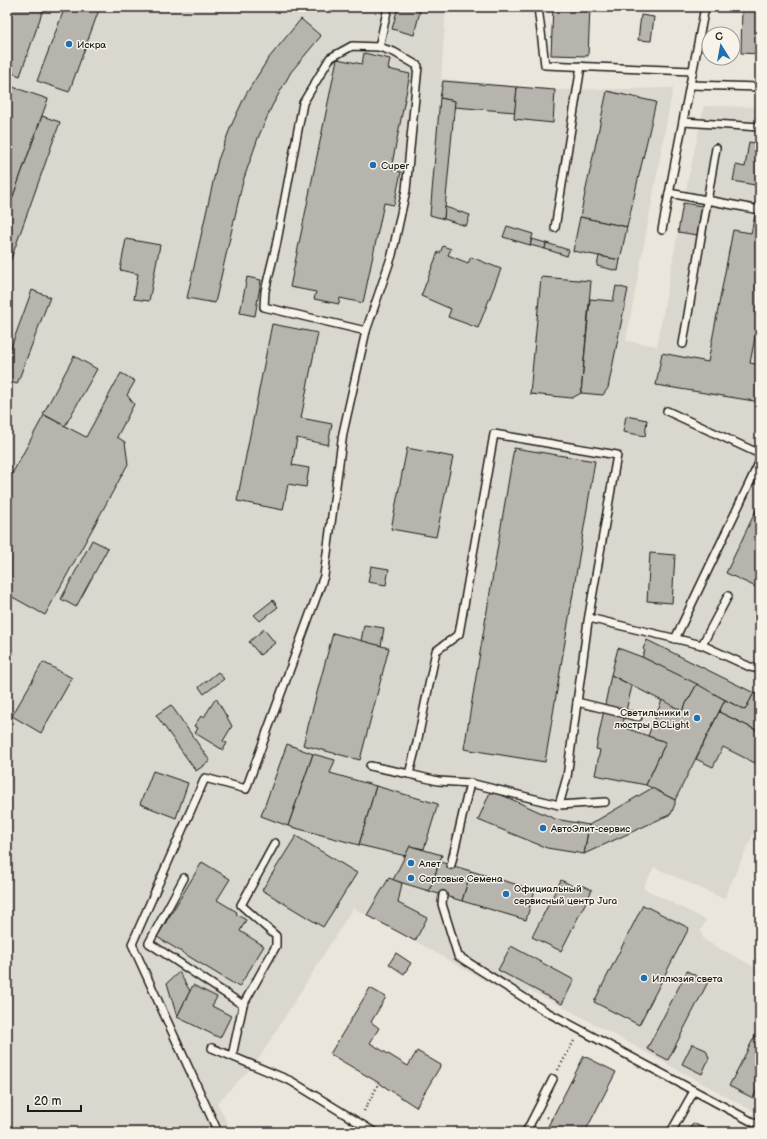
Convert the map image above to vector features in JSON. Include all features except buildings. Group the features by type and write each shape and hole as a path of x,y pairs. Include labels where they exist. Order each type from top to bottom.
{"lane":[{"path":"379,47 388,7"},
{"path":"538,7 545,64 692,71"},
{"path":"662,230 705,7"},
{"path":"218,1132 132,944 205,778 246,789 324,576 343,433 366,331 392,255 406,190 418,66 394,52 379,47 352,46 330,58 302,103 284,204 265,291 264,307 366,331"},
{"path":"555,228 581,66"},
{"path":"690,85 760,87"},
{"path":"683,122 760,127"},
{"path":"683,344 716,148"},
{"path":"669,193 760,210"},
{"path":"666,411 760,454"},
{"path":"409,774 436,651 458,634 494,434 617,455 589,618 566,777 559,805"},
{"path":"676,639 760,461"},
{"path":"702,645 728,596"},
{"path":"589,618 702,645 750,667 760,669"},
{"path":"577,702 638,717"},
{"path":"370,766 438,781 470,783 559,805 605,802"},
{"path":"451,865 470,783"},
{"path":"232,1056 243,1005 276,946 276,936 241,905 275,843"},
{"path":"184,878 149,942 243,1005"},
{"path":"444,895 442,904 458,956 545,1011 760,1126"},
{"path":"212,1048 291,1081 374,1132"},
{"path":"526,1132 553,1080"},
{"path":"671,1132 694,1091"}],"path":[{"path":"553,1080 580,1030"},
{"path":"358,1122 379,1083"}],"shaded area":[{"path":"7,7 446,7 441,79 555,90 673,88 626,341 657,346 683,203 704,106 760,107 760,819 724,899 654,867 643,888 706,920 701,931 704,940 760,970 760,1115 567,1009 529,990 522,1002 415,941 353,908 256,1063 217,1103 232,1132 7,1132"}],"place":[{"name":"Искра","path":"69,44"},
{"name":"Cuper","path":"373,165"},
{"name":"Светильники и люстры BCLight","path":"697,718"},
{"name":"АвтоЭлит-сервис","path":"543,828"},
{"name":"Алет","path":"411,863"},
{"name":"Сортовые Семена","path":"411,878"},
{"name":"Официальный сервисный центр Jura","path":"506,894"},
{"name":"Иллюзия света","path":"644,978"}]}
